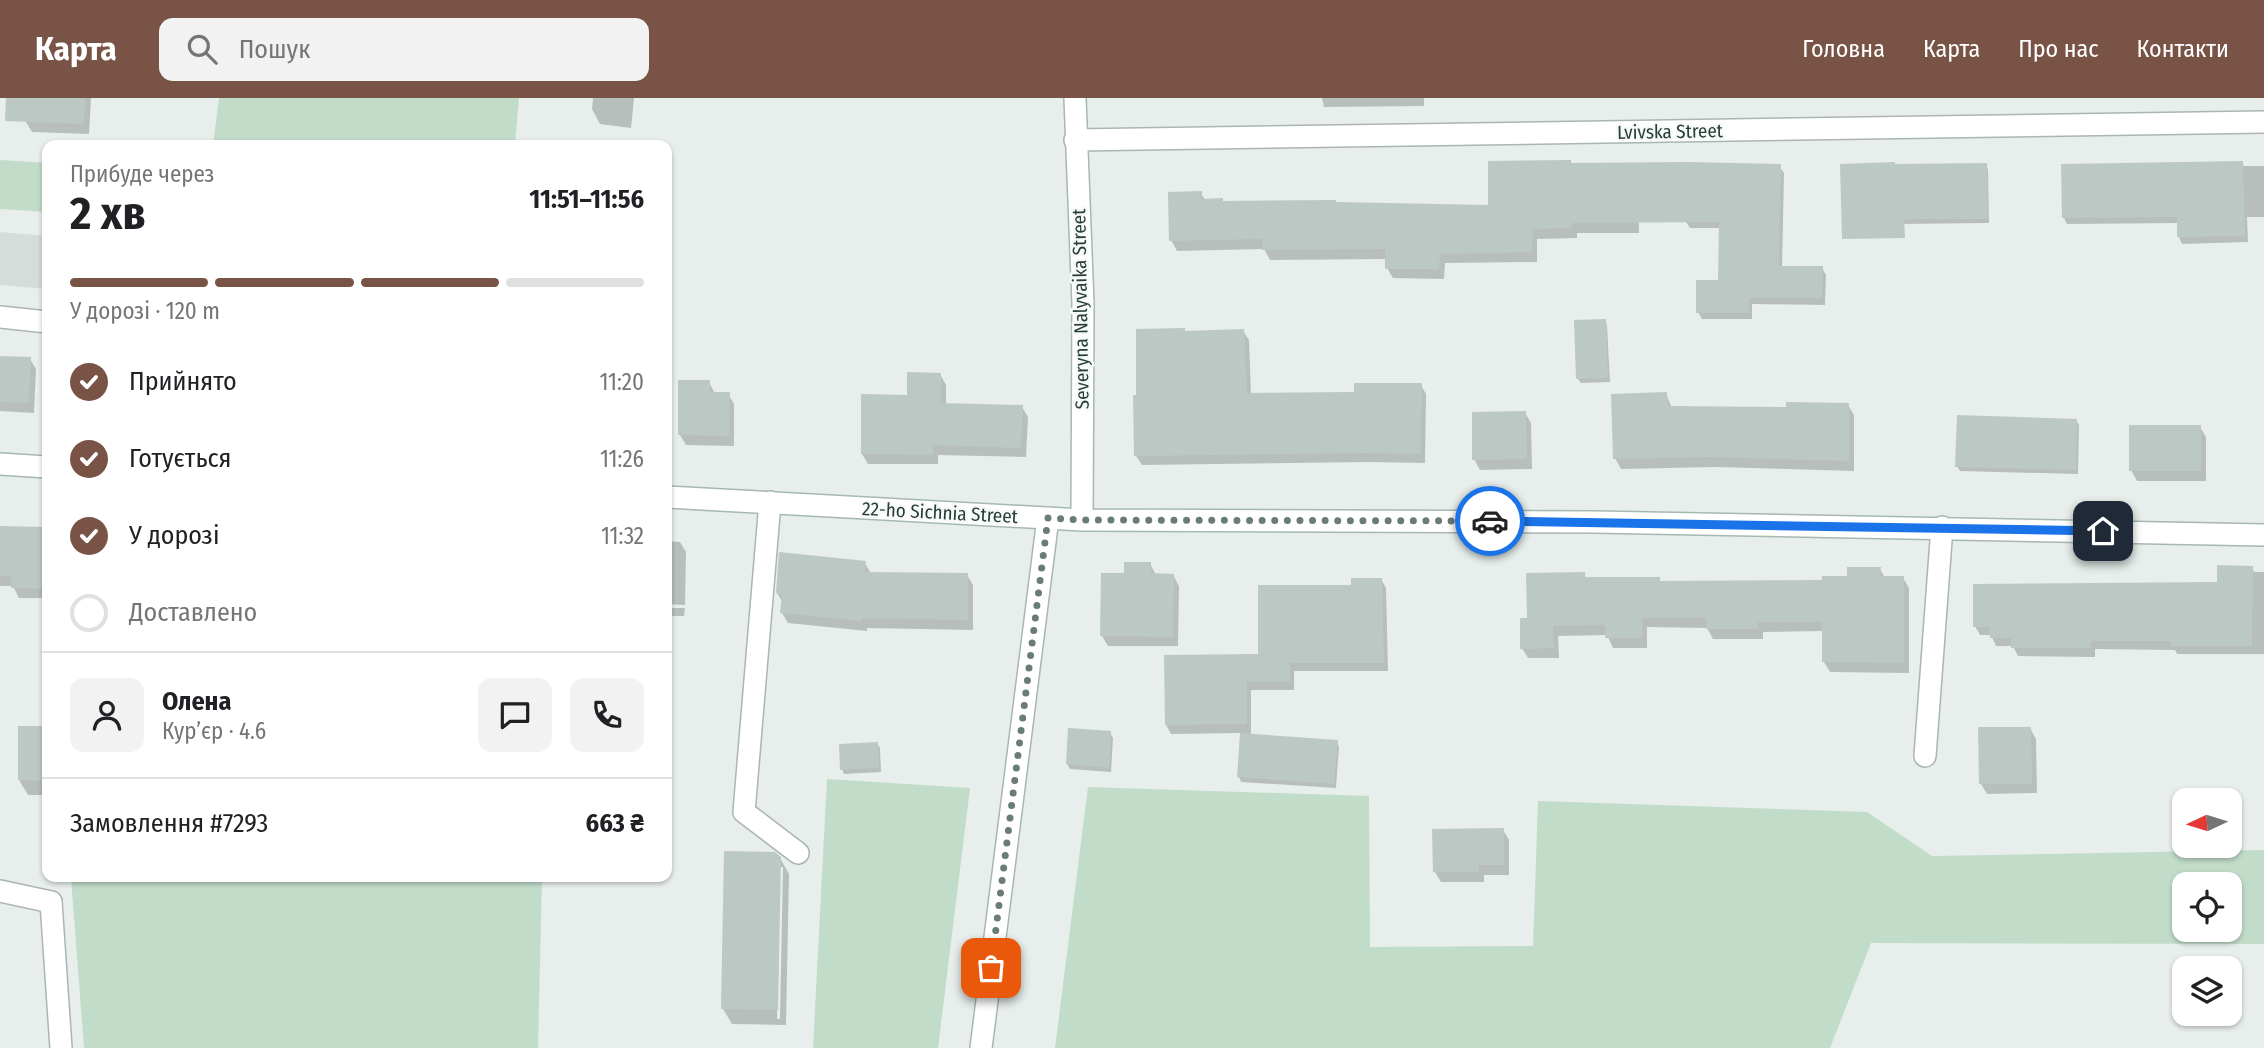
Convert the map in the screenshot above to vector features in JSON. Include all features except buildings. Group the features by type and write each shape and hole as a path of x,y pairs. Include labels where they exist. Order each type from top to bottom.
{"street":[{"name":"Severyna Nalyvaika Street","path":"1075,98 1083,304 1082,520"},
{"name":"Lvivska Street","path":"1075,140 2264,122"},
{"path":"0,317 42,321"},
{"path":"0,464 42,467"},
{"name":"22-ho Sichnia Street","path":"672,497 1082,520 1595,522 2264,535"},
{"path":"770,502 744,812 798,853"},
{"path":"981,1048 1048,518"},
{"path":"1925,756 1942,527"},
{"path":"0,891 51,902 61,1048"}],"shaded area":[{"path":"0,232 42,236 42,289 0,285"}],"green space":[{"path":"219,98 519,98 515,140 214,140"},
{"path":"0,160 42,163 42,212 0,209"},
{"path":"827,779 970,788 938,1048 813,1048"},
{"path":"1088,787 1369,796 1370,947 1533,946 1538,801 1867,812 1932,856 2172,852 2172,858 2242,858 2242,850 2264,850 2264,944 1871,943 1830,1048 1055,1048"},
{"path":"71,882 542,882 538,1048 84,1048"}],"way so far":[{"path":"991,968 1048,518 1490,521"}],"route":[{"path":"1490,521 2103,531"}]}
